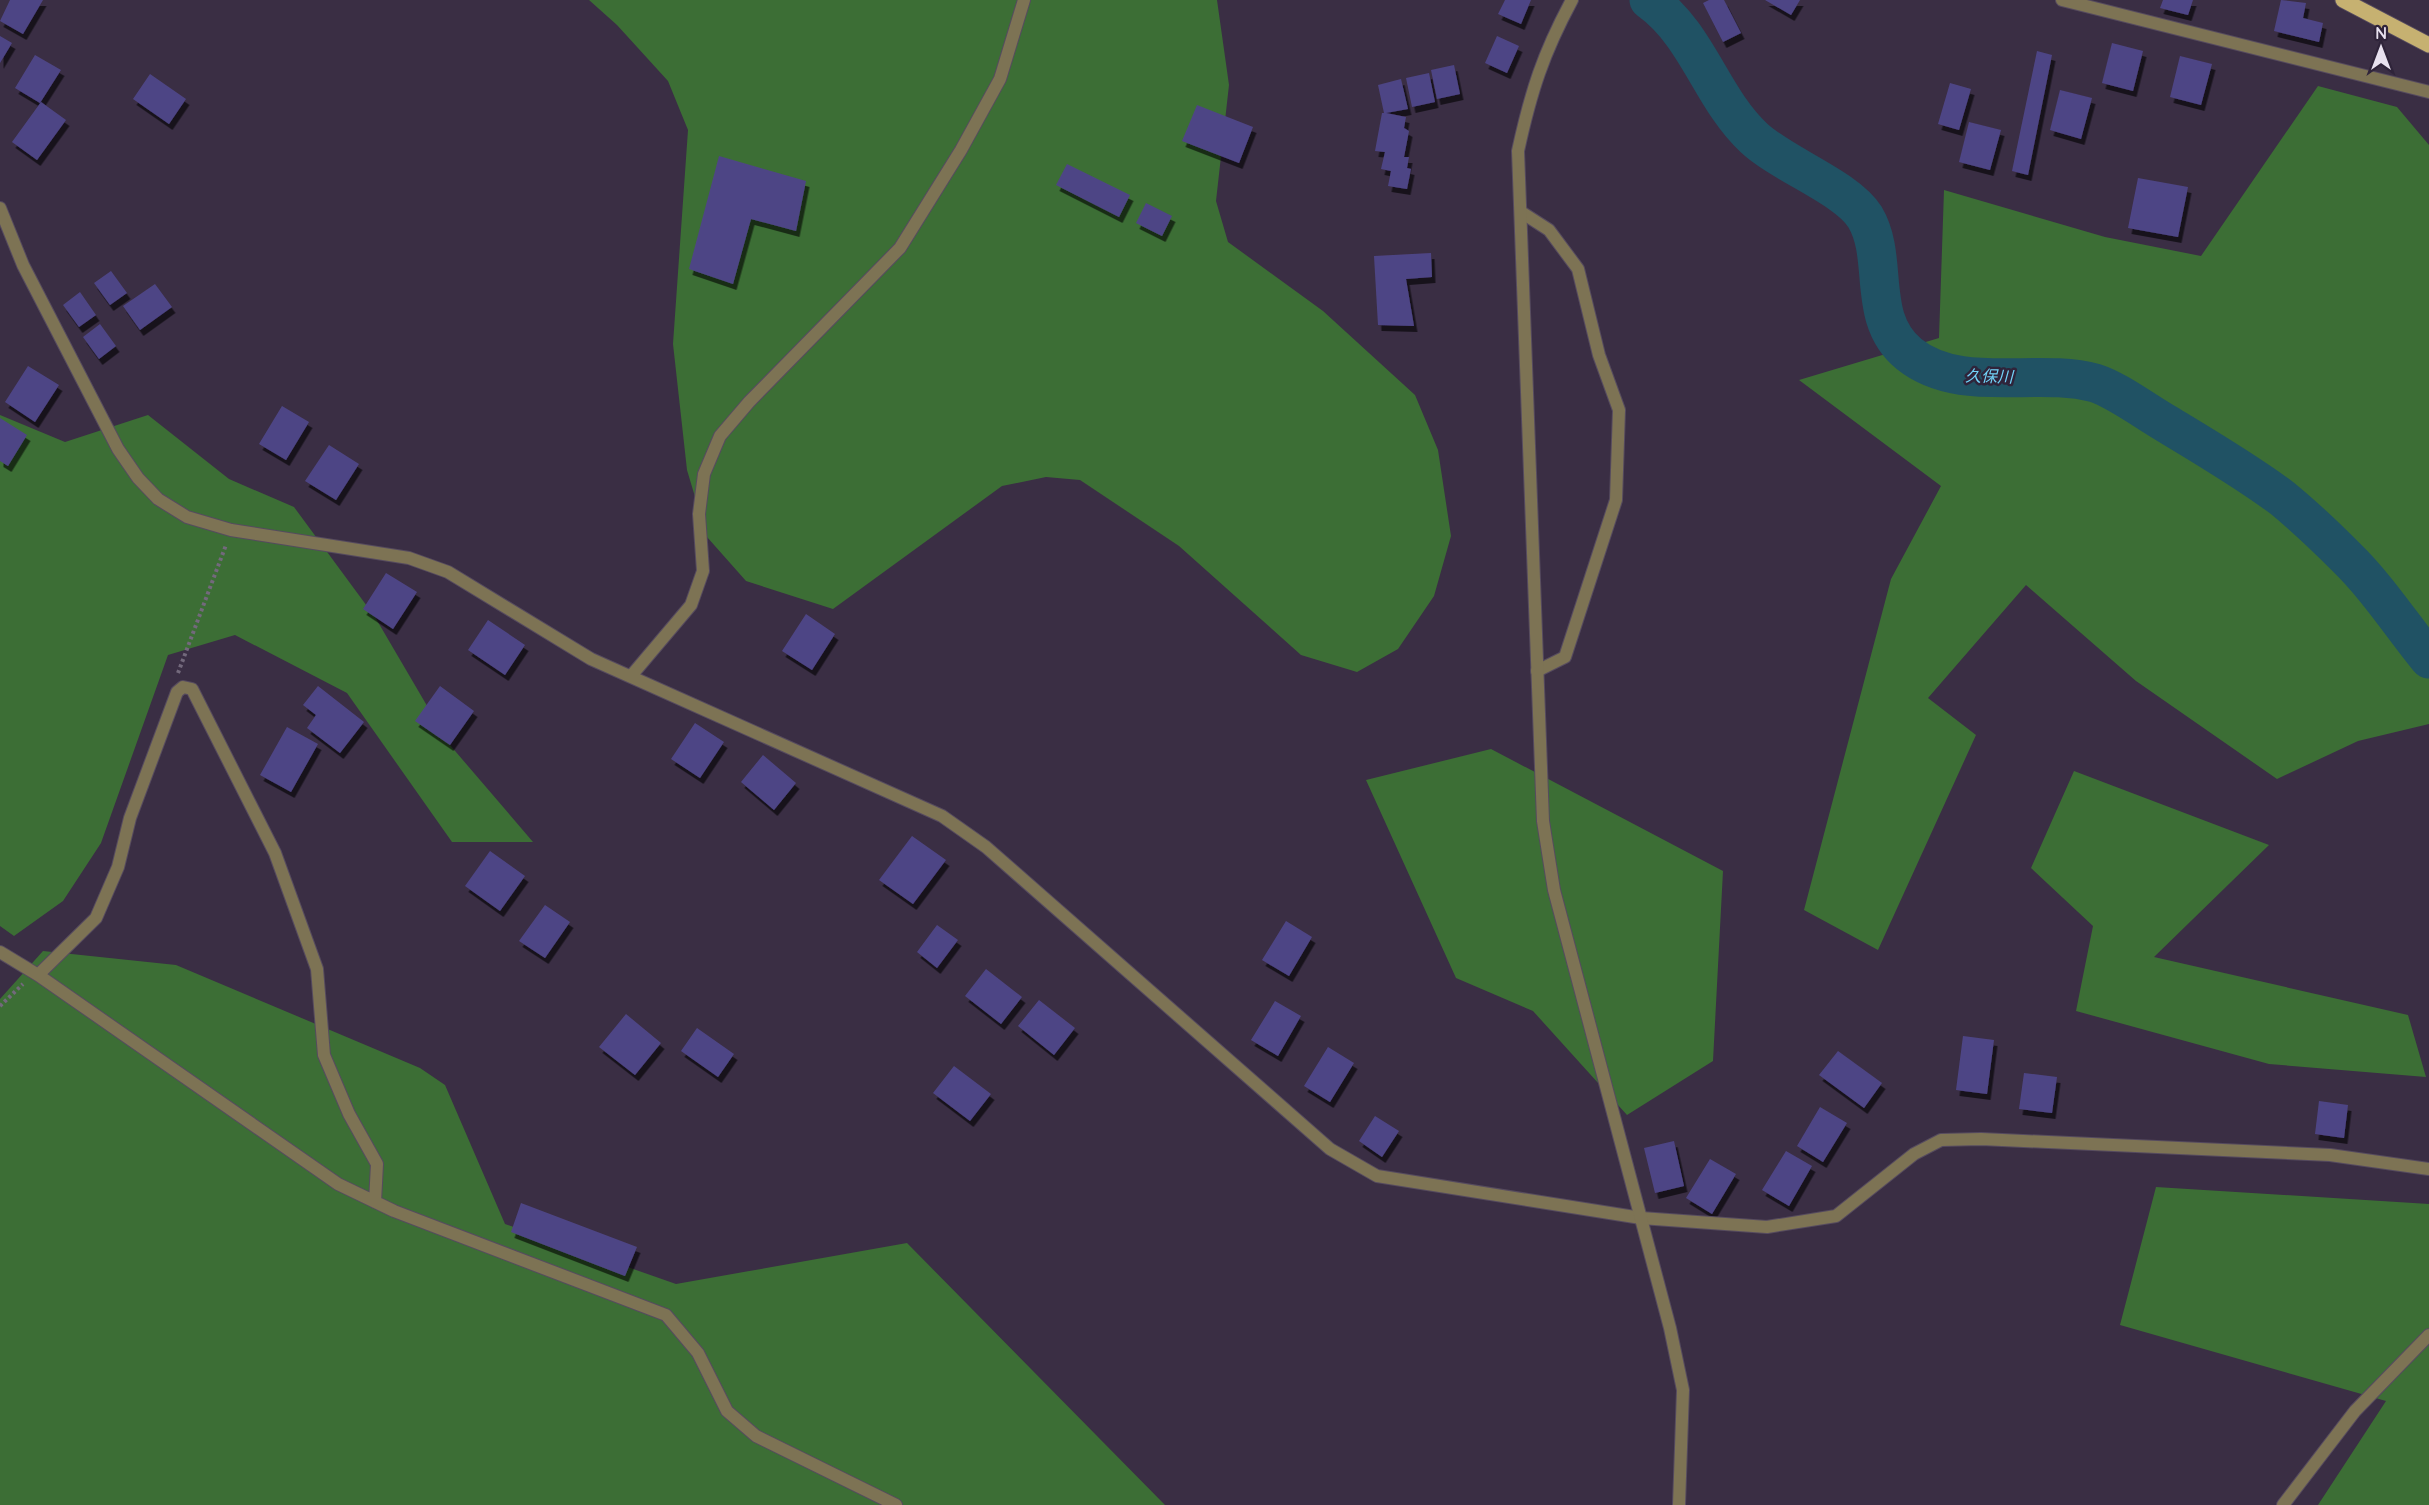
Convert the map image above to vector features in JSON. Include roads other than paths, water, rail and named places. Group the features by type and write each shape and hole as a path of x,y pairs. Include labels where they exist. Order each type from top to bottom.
{"main road":[{"path":"2343,0 2429,45"}],"street":[{"path":"631,676 691,605 703,571 699,514 704,474 720,436 748,402 900,248 961,150 1000,80 1024,0"},
{"path":"1572,0 1548,43 1531,95 1518,151 1543,821 1554,890 1670,1328 1683,1390 1679,1505"},
{"path":"2062,0 2428,93"},
{"path":"0,208 23,265 118,448 138,478 158,499 187,517 231,530 409,558 448,572 591,659 942,816 986,847 1330,1149 1377,1176 1641,1218 1767,1227 1836,1216 1914,1154 1941,1140 1981,1139 2330,1155 2429,1169"},
{"path":"1521,212 1549,230 1578,269 1599,356 1619,410 1616,500 1565,657 1537,671"},
{"path":"37,974 96,918 118,867 130,818 177,692 183,687 192,689 275,853 317,969 324,1055 349,1114 377,1164 375,1202"},
{"path":"0,952 37,974 338,1184 375,1202 666,1315 698,1353 727,1411 756,1436 896,1505"},
{"path":"2283,1505 2355,1411 2429,1335"}],"waterway":[{"name":"久保川","path":"1649,0 1666,14 1680,31 1726,104 1754,138 1781,158 1844,196 1865,217 1876,251 1882,306 1887,323 1896,340 1909,354 1929,366 1951,374 1999,378 2072,379 2104,386 2122,396 2240,469 2290,505 2323,534 2357,569 2429,659"}]}
